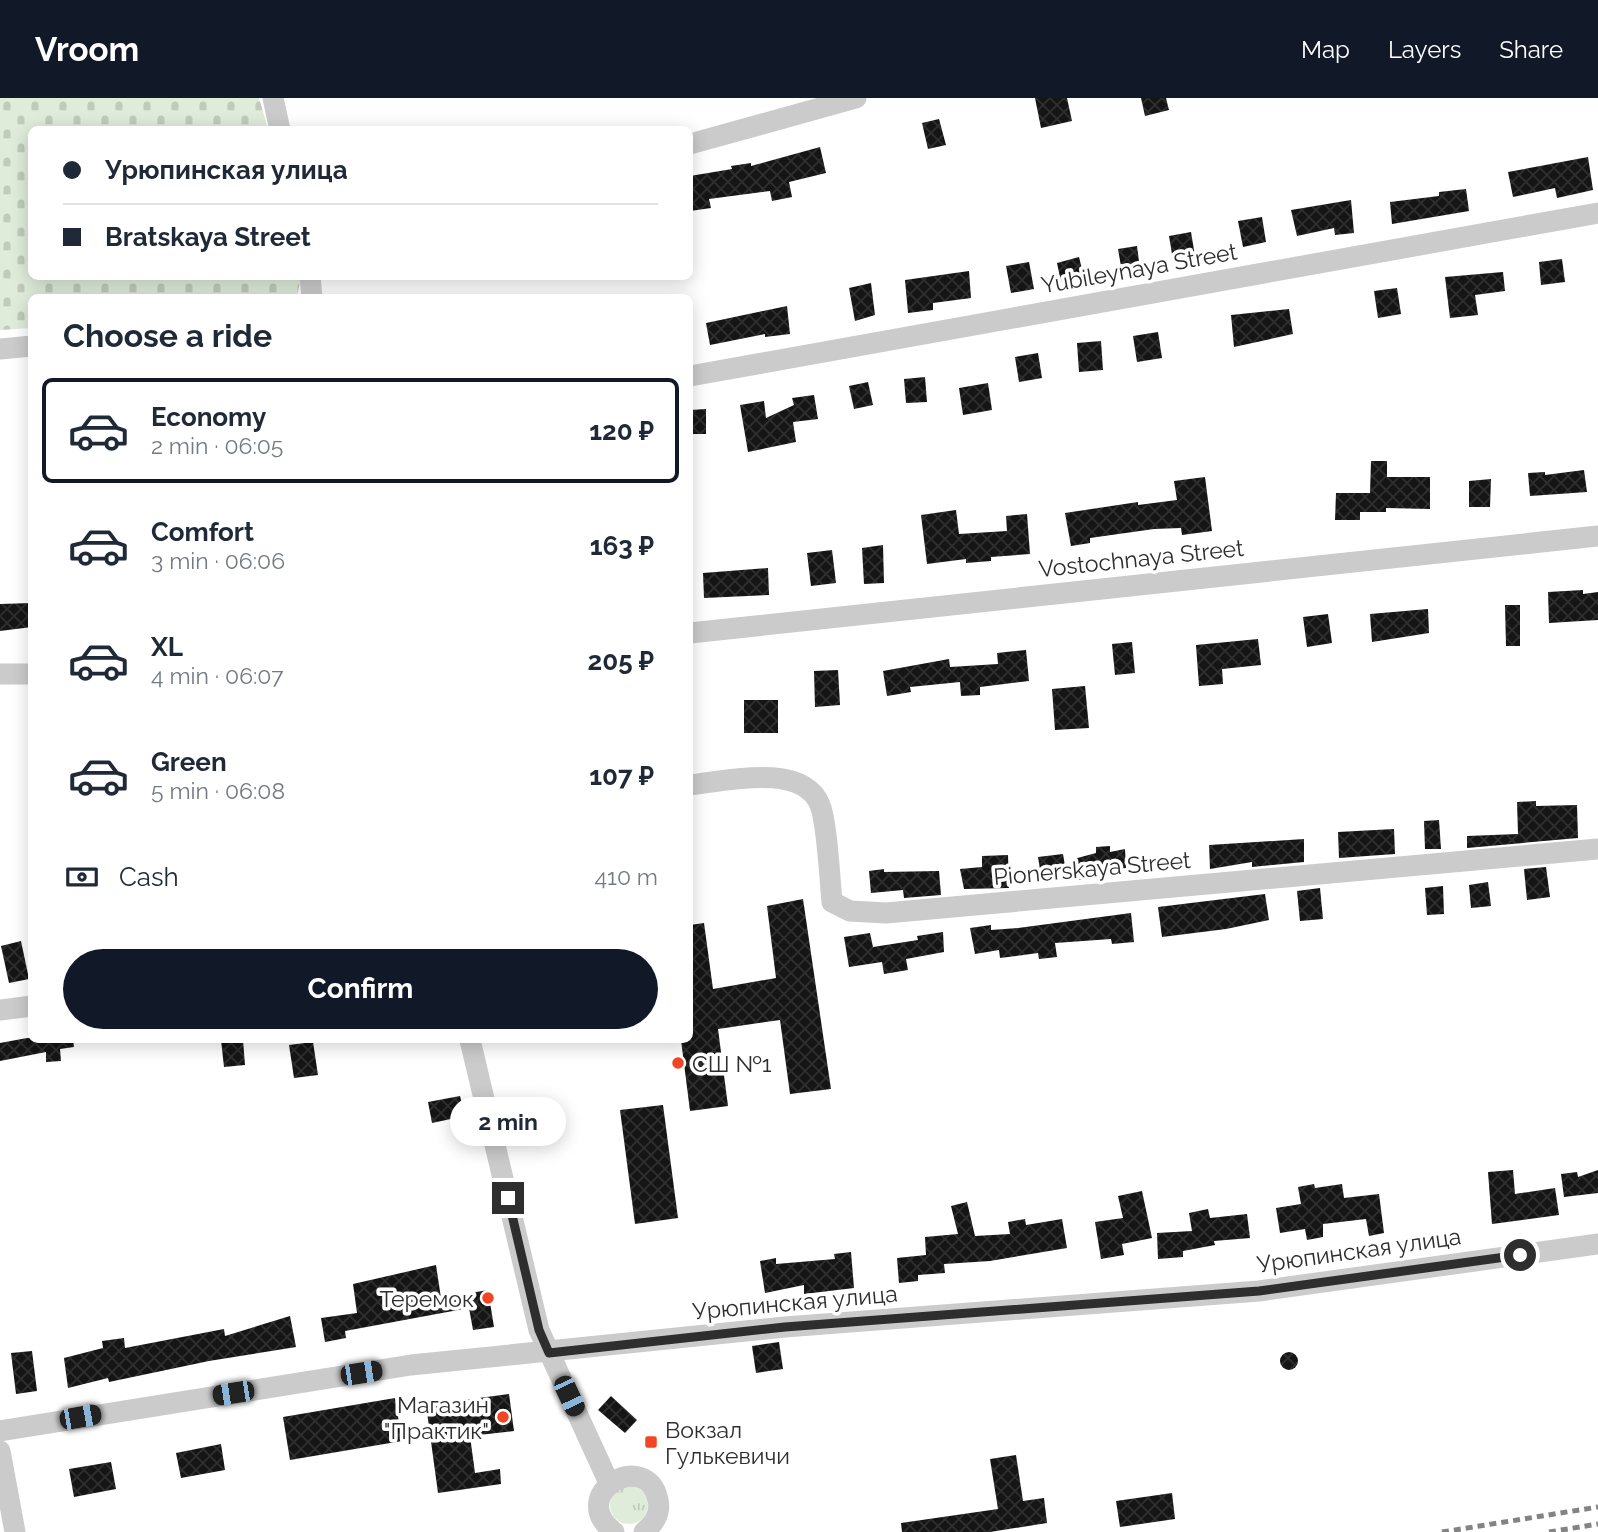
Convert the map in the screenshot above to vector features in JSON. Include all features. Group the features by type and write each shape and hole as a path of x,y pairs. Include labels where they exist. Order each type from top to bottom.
{"street":[{"path":"273,98 279,126"},
{"path":"693,143 856,98"},
{"name":"Yubileynaya Street","path":"693,375 1598,212"},
{"path":"0,349 28,346"},
{"name":"Vostochnaya Street","path":"693,634 1598,536"},
{"path":"0,674 28,674"},
{"name":"Pionerskaya Street","path":"693,785 771,776 804,785 820,804 832,902 850,911 886,913 1598,849"},
{"path":"0,1010 28,1006"},
{"path":"471,1043 539,1330 609,1483"},
{"name":"Урюпинская улица","path":"0,1431 411,1366 785,1327 1259,1291 1598,1244"},
{"path":"0,1451 15,1532"},
{"path":"614,1532 602,1519 600,1500 609,1483 628,1476 647,1482 654,1489 659,1509 657,1519 644,1532"}],"green space":[{"path":"0,98 259,98 267,126 28,126 28,280 300,280 298,294 28,294 28,328 0,330"},
{"path":"629,1486 642,1492 648,1505 642,1518 629,1524 616,1518 610,1505 616,1492"}],"building":[{"path":"1035,98 1067,98 1072,121 1041,128"},
{"path":"1141,98 1166,98 1169,110 1145,116"},
{"path":"939,119 946,145 928,149 922,123"},
{"path":"820,147 826,173 789,182 792,197 772,201 770,191 709,199 711,208 693,211 693,176 732,169 731,166 751,163 751,166"},
{"path":"1588,157 1593,190 1557,198 1555,188 1513,197 1508,172"},
{"path":"1466,189 1469,211 1392,224 1390,202 1439,196 1439,192"},
{"path":"1351,200 1354,233 1335,235 1334,228 1297,236 1291,210"},
{"path":"1262,217 1266,242 1243,247 1238,221"},
{"path":"1191,232 1195,256 1173,260 1169,236"},
{"path":"1137,246 1140,269 1122,272 1118,249"},
{"path":"1079,257 1084,277 1061,282 1057,263"},
{"path":"1562,259 1565,282 1541,285 1539,262"},
{"path":"1029,262 1034,289 1011,293 1006,266"},
{"path":"969,271 971,298 933,303 933,310 908,313 905,280"},
{"path":"1503,272 1505,291 1475,295 1478,315 1450,318 1445,277"},
{"path":"871,283 875,315 855,321 849,288"},
{"path":"1397,288 1401,314 1378,318 1374,291"},
{"path":"787,306 790,334 765,337 765,334 710,345 706,323"},
{"path":"1289,309 1293,334 1234,347 1231,315"},
{"path":"1158,332 1162,358 1137,362 1133,336"},
{"path":"1101,341 1103,370 1079,372 1077,343"},
{"path":"1038,353 1042,378 1019,382 1015,357"},
{"path":"925,377 927,402 906,403 904,379"},
{"path":"868,382 873,405 854,409 849,386"},
{"path":"988,383 992,410 963,415 959,388"},
{"path":"814,395 818,419 793,422 796,442 748,452 740,405 764,401 766,418 794,405 792,398"},
{"path":"706,409 706,434 693,434 693,410"},
{"path":"1371,461 1387,461 1387,477 1430,477 1430,509 1386,508 1386,512 1360,512 1360,520 1335,520 1336,493 1370,493"},
{"path":"1584,470 1587,492 1530,496 1528,473 1545,472 1545,475"},
{"path":"1205,477 1212,531 1182,535 1181,528 1154,529 1090,538 1090,543 1071,546 1065,513 1138,502 1138,505 1177,500 1174,481"},
{"path":"1491,479 1490,507 1469,507 1469,481"},
{"path":"956,510 959,534 1007,531 1006,516 1027,514 1030,554 991,557 991,561 966,563 966,559 927,564 921,515"},
{"path":"883,545 884,583 864,584 862,548"},
{"path":"832,550 836,583 811,586 807,553"},
{"path":"768,568 769,595 704,598 703,573"},
{"path":"1583,590 1583,594 1598,592 1598,620 1549,623 1548,592"},
{"path":"28,603 28,628 0,631 0,604"},
{"path":"1505,605 1520,605 1520,646 1506,646"},
{"path":"1428,609 1429,633 1372,642 1370,614"},
{"path":"1328,614 1332,643 1307,647 1303,617"},
{"path":"1258,639 1261,665 1222,669 1223,684 1199,686 1196,645"},
{"path":"1132,642 1135,673 1115,675 1112,644"},
{"path":"1026,650 1029,681 980,687 980,695 961,696 960,682 910,687 911,692 887,696 883,671 949,659 950,667 998,664 997,653"},
{"path":"838,670 840,705 815,707 814,671"},
{"path":"1085,686 1089,728 1055,730 1052,689"},
{"path":"744,700 778,700 778,733 744,733"},
{"path":"1536,801 1536,806 1577,805 1578,838 1467,848 1467,836 1518,834 1517,802"},
{"path":"1439,820 1441,849 1425,849 1424,821"},
{"path":"1394,829 1395,854 1339,858 1338,832"},
{"path":"1304,839 1304,862 1252,867 1252,862 1210,869 1209,845"},
{"path":"1110,846 1110,852 1125,849 1126,868 1090,872 1090,880 1071,880 1070,860 1096,853 1096,847"},
{"path":"1063,854 1066,872 1041,876 1038,857"},
{"path":"1008,855 1009,888 964,889 960,869 982,867 982,856"},
{"path":"1546,867 1550,897 1527,900 1524,869"},
{"path":"884,869 884,872 939,871 941,895 904,898 903,890 871,893 869,871"},
{"path":"1488,882 1491,906 1471,908 1469,885"},
{"path":"1443,886 1444,914 1427,915 1425,888"},
{"path":"1320,888 1323,919 1300,921 1297,891"},
{"path":"1265,894 1269,920 1226,929 1162,937 1158,907"},
{"path":"803,899 831,1089 790,1094 780,1020 718,1029 728,1106 690,1111 681,1043 693,1043 693,925 704,923 713,989 776,978 767,906"},
{"path":"1131,913 1134,942 1112,944 1111,939 1055,943 1057,957 1039,959 1038,953 1000,958 999,950 975,954 970,928 991,925 991,930 1018,928"},
{"path":"943,932 944,952 906,959 908,970 884,974 882,962 849,967 844,937 870,933 873,947 918,940 917,936"},
{"path":"21,941 28,979 9,983 1,946"},
{"path":"28,1038 28,1043 73,1043 74,1047 60,1049 61,1061 46,1062 46,1052 0,1061 0,1043"},
{"path":"221,1043 243,1043 245,1065 224,1067"},
{"path":"313,1043 318,1075 294,1078 289,1045"},
{"path":"460,1096 465,1116 432,1123 428,1102"},
{"path":"663,1105 678,1218 635,1224 620,1110"},
{"path":"1513,1170 1515,1194 1555,1188 1559,1215 1492,1224 1488,1172"},
{"path":"1598,1170 1598,1193 1564,1197 1561,1174 1577,1172 1578,1177"},
{"path":"1314,1184 1315,1188 1342,1184 1344,1198 1379,1194 1384,1233 1369,1236 1366,1219 1323,1224 1323,1237 1307,1240 1305,1229 1280,1233 1276,1208 1301,1204 1298,1187"},
{"path":"1142,1191 1152,1238 1122,1244 1124,1255 1101,1259 1095,1222 1123,1218 1118,1196"},
{"path":"967,1202 975,1236 1010,1234 1008,1222 1025,1219 1026,1225 1062,1219 1067,1248 990,1261 944,1264 945,1273 918,1275 918,1281 899,1283 897,1258 926,1255 925,1237 958,1234 951,1206"},
{"path":"1208,1209 1210,1218 1247,1214 1250,1238 1214,1241 1215,1245 1183,1251 1183,1257 1158,1259 1157,1233 1192,1231 1189,1213"},
{"path":"851,1252 854,1288 804,1294 804,1285 765,1293 760,1261 776,1258 776,1264 835,1259 834,1254"},
{"path":"436,1265 441,1298 488,1290 494,1327 473,1330 469,1308 345,1331 346,1338 325,1342 321,1318 357,1313 353,1284"},
{"path":"290,1316 296,1347 209,1361 109,1382 108,1378 68,1388 64,1358 103,1348 102,1341 124,1338 125,1348 224,1329 225,1336"},
{"path":"779,1342 783,1369 756,1373 752,1346"},
{"path":"32,1351 37,1391 16,1394 11,1353"},
{"path":"1285,1352 1293,1352 1298,1361 1296,1368 1285,1370 1280,1365 1280,1357"},
{"path":"509,1394 514,1431 470,1436 475,1473 500,1469 501,1484 438,1493 426,1405"},
{"path":"611,1396 637,1420 625,1433 598,1410"},
{"path":"395,1398 402,1441 290,1460 283,1417"},
{"path":"221,1444 225,1470 181,1478 176,1453"},
{"path":"1016,1455 1023,1501 1044,1498 1047,1523 990,1532 902,1532 901,1523 998,1509 990,1459"},
{"path":"111,1462 116,1489 74,1497 69,1469"},
{"path":"1172,1493 1175,1519 1120,1527 1116,1501"}],"railway":[{"path":"1442,1532 1598,1507"},
{"path":"1549,1532 1598,1524"}],"place":[{"name":"СШ №1","path":"678,1063"},
{"name":"Теремок","path":"488,1298"},
{"name":"Магазин \"Практик\"","path":"503,1417"},
{"name":"Вокзал Гулькевичи","path":"651,1442"}],"route":[{"path":"508,1198 539,1330 549,1353 785,1327 1259,1291 1520,1255"}]}
